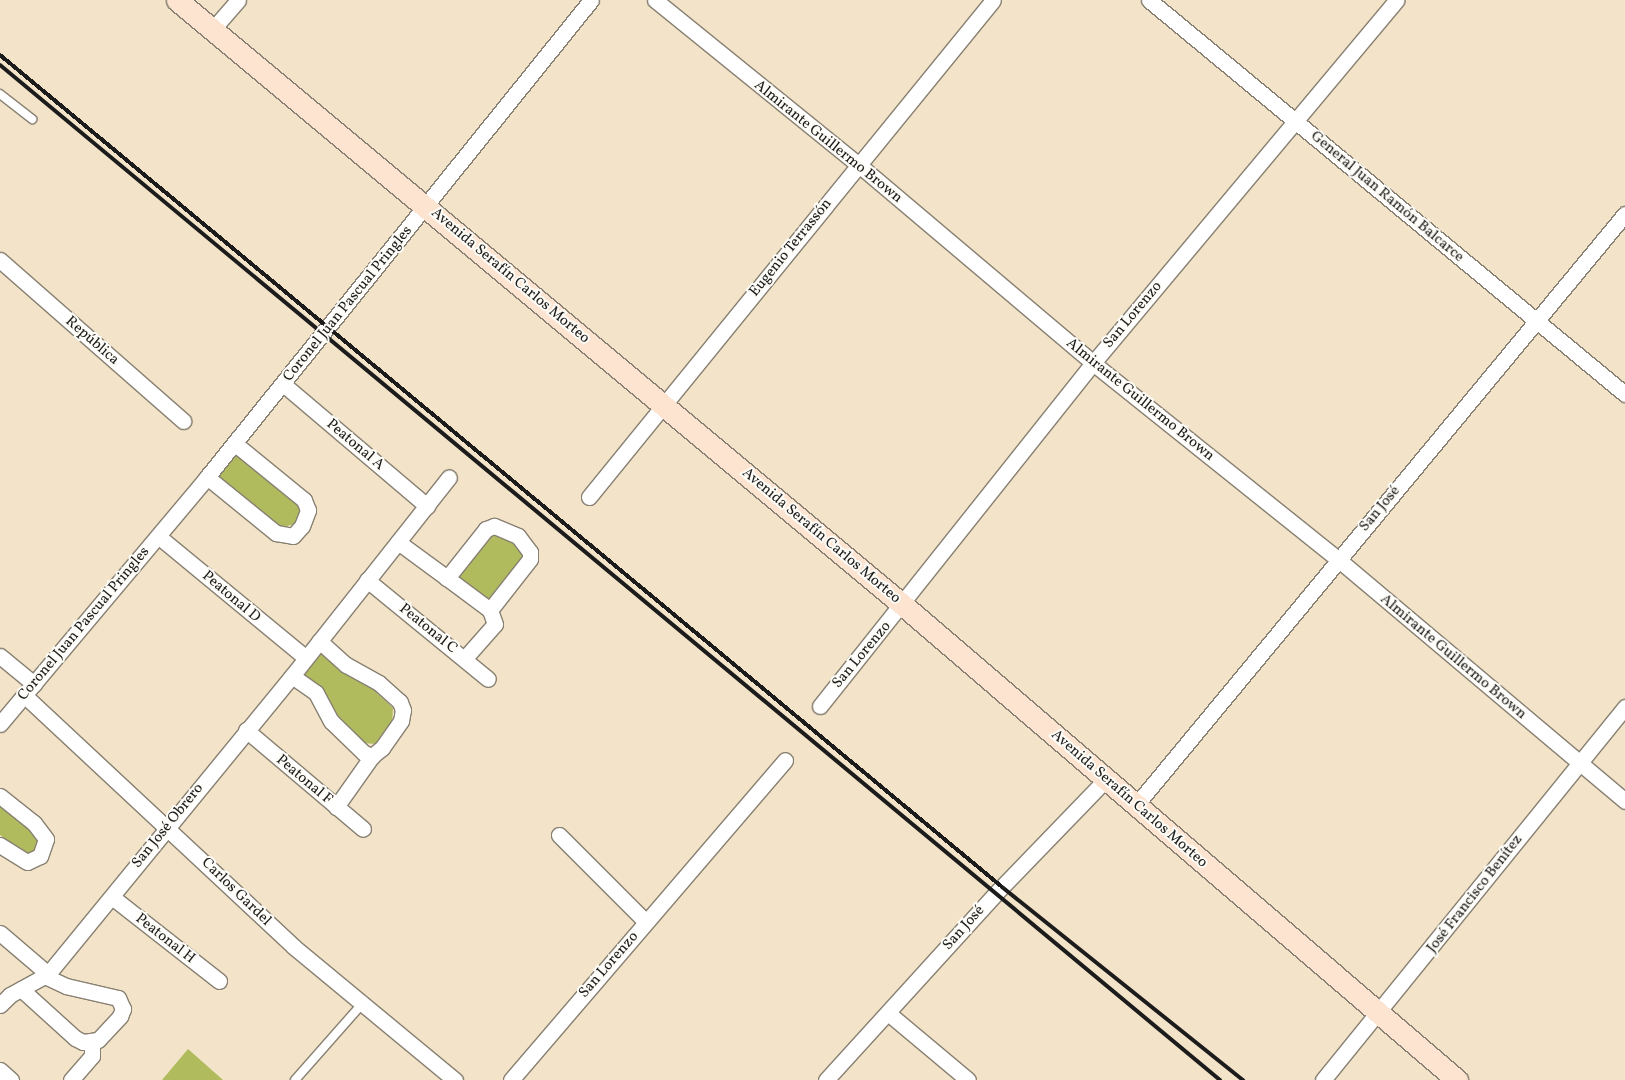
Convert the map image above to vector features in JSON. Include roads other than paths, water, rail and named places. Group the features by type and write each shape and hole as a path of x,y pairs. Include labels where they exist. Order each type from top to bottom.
{"main road":[{"name":"Avenida Serafín Carlos Morteo","path":"177,0 903,604 1378,1015 1457,1080"}],"street":[{"path":"213,29 238,0"},
{"name":"Coronel Juan Pascual Pringles","path":"0,724 283,384 427,207 591,0"},
{"name":"Almirante Guillermo Brown","path":"654,0 859,165 1093,363 1339,560 1578,764 1625,801"},
{"name":"Eugenio Terrassón","path":"589,497 993,0"},
{"name":"General Juan Ramón Balcarce","path":"1149,0 1625,394"},
{"name":"San Lorenzo","path":"820,706 1093,363 1397,0"},
{"name":"San José","path":"1136,805 1625,214"},
{"name":"República","path":"0,260 183,421"},
{"name":"Peatonal A","path":"283,384 427,506"},
{"path":"207,477 276,533 293,536 302,526 308,510 304,500 234,443"},
{"name":"San José Obrero","path":"0,1005 21,989 46,975 292,676 449,477"},
{"path":"447,578 486,529 494,526 518,536 527,544 530,559 490,610"},
{"name":"Peatonal D","path":"158,536 305,658"},
{"path":"398,542 490,610 494,624 465,658"},
{"name":"Peatonal C","path":"367,580 465,658 488,679"},
{"path":"319,641 355,670 380,683 400,702 403,710 400,721 382,748 372,756 336,807"},
{"path":"0,656 34,684"},
{"path":"292,676 316,693 331,721 345,736 364,753 372,756"},
{"name":"Carlos Gardel","path":"24,695 168,826 294,947 455,1080"},
{"name":"José Francisco Benítez","path":"1323,1080 1378,1015 1625,707"},
{"name":"Peatonal F","path":"246,730 363,829"},
{"name":"San Lorenzo","path":"511,1080 785,760"},
{"name":"San José","path":"826,1080 996,893 1106,779"},
{"path":"0,796 43,832 46,844 40,856 27,862 0,845"},
{"path":"559,835 646,922"},
{"name":"Peatonal H","path":"112,897 219,981"},
{"path":"0,933 46,975 66,986 113,996 122,1002 120,1016 98,1040 92,1043 74,1038 21,989"},
{"path":"888,1013 968,1080"},
{"path":"71,1080 92,1056 92,1043"},
{"path":"0,1070 11,1080"}],"lane":[{"path":"0,94 32,120"},
{"path":"296,1080 362,1004"}],"railway":[{"path":"0,55 1002,887 1243,1080"},
{"path":"0,65 1220,1080"}]}
